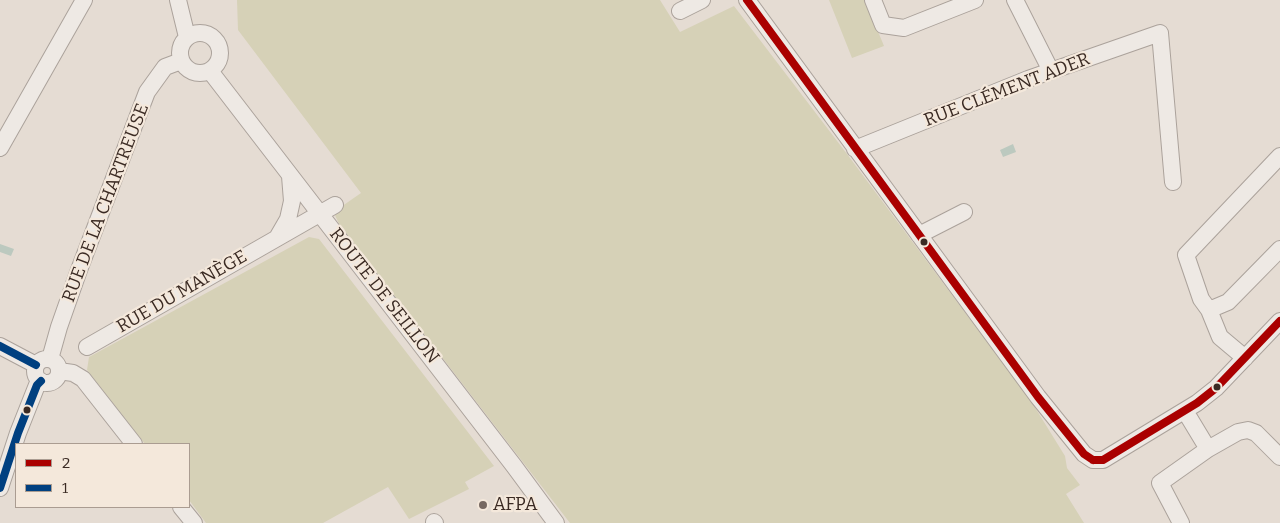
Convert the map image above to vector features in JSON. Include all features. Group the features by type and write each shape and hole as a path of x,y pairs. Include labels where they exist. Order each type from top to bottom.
{"street":[{"path":"0,148 84,0"},
{"path":"178,0 187,37"},
{"path":"680,11 702,0"},
{"path":"747,0 1038,397 1084,454 1093,460 1103,460 1185,411 1216,388 1280,321"},
{"path":"874,0 883,25 904,28 975,0"},
{"path":"1015,0 1050,71"},
{"path":"200,32 206,33 217,41 220,54 215,67 210,71 204,73 190,71 181,61 180,48 187,37 200,32"},
{"name":"RUE CLÉMENT ADER","path":"855,149 1050,71 1160,33 1173,182"},
{"name":"RUE DE LA CHARTREUSE","path":"2,480 37,384 46,369 79,270 147,92 165,67 181,61"},
{"name":"ROUTE DE SEILLON","path":"210,71 556,523"},
{"path":"1245,358 1220,343 1209,310 1201,299 1186,255 1280,156"},
{"path":"277,238 288,219 292,201 290,176"},
{"name":"RUE DU MANÈGE","path":"87,347 335,205"},
{"path":"919,235 964,212"},
{"path":"1209,310 1228,302 1280,249"},
{"path":"0,346 46,369 73,373 83,379 133,443"},
{"path":"1185,411 1208,449"},
{"path":"1181,523 1160,483 1208,449 1238,432 1248,430 1256,433 1279,452"},
{"path":"182,508 194,523"}],"shaded area":[{"path":"237,0 660,0 680,32 734,6 1031,401 1065,456 1067,468 1080,485 1066,494 1084,523 570,523 339,224 335,215 338,209 361,193 238,30"},
{"path":"829,0 865,0 884,46 852,58"},
{"path":"1013,144 1016,152 1003,157 1000,150"},
{"path":"309,237 319,239 494,466 465,482 469,489 409,519 388,487 323,523 206,523 190,501 190,443 144,443 87,370 89,357"},
{"path":"0,244 14,249 11,256 0,252"}],"transit line":[{"name":"2","path":"747,0 1038,397 1084,454 1093,460"},
{"name":"2","path":"1093,460 1103,460 1197,403 1216,388 1280,321"},
{"name":"1","path":"0,346 36,365"},
{"name":"1","path":"0,488 18,433 37,385 41,381"}],"place":[{"name":"AFPA","path":"483,505"}]}
